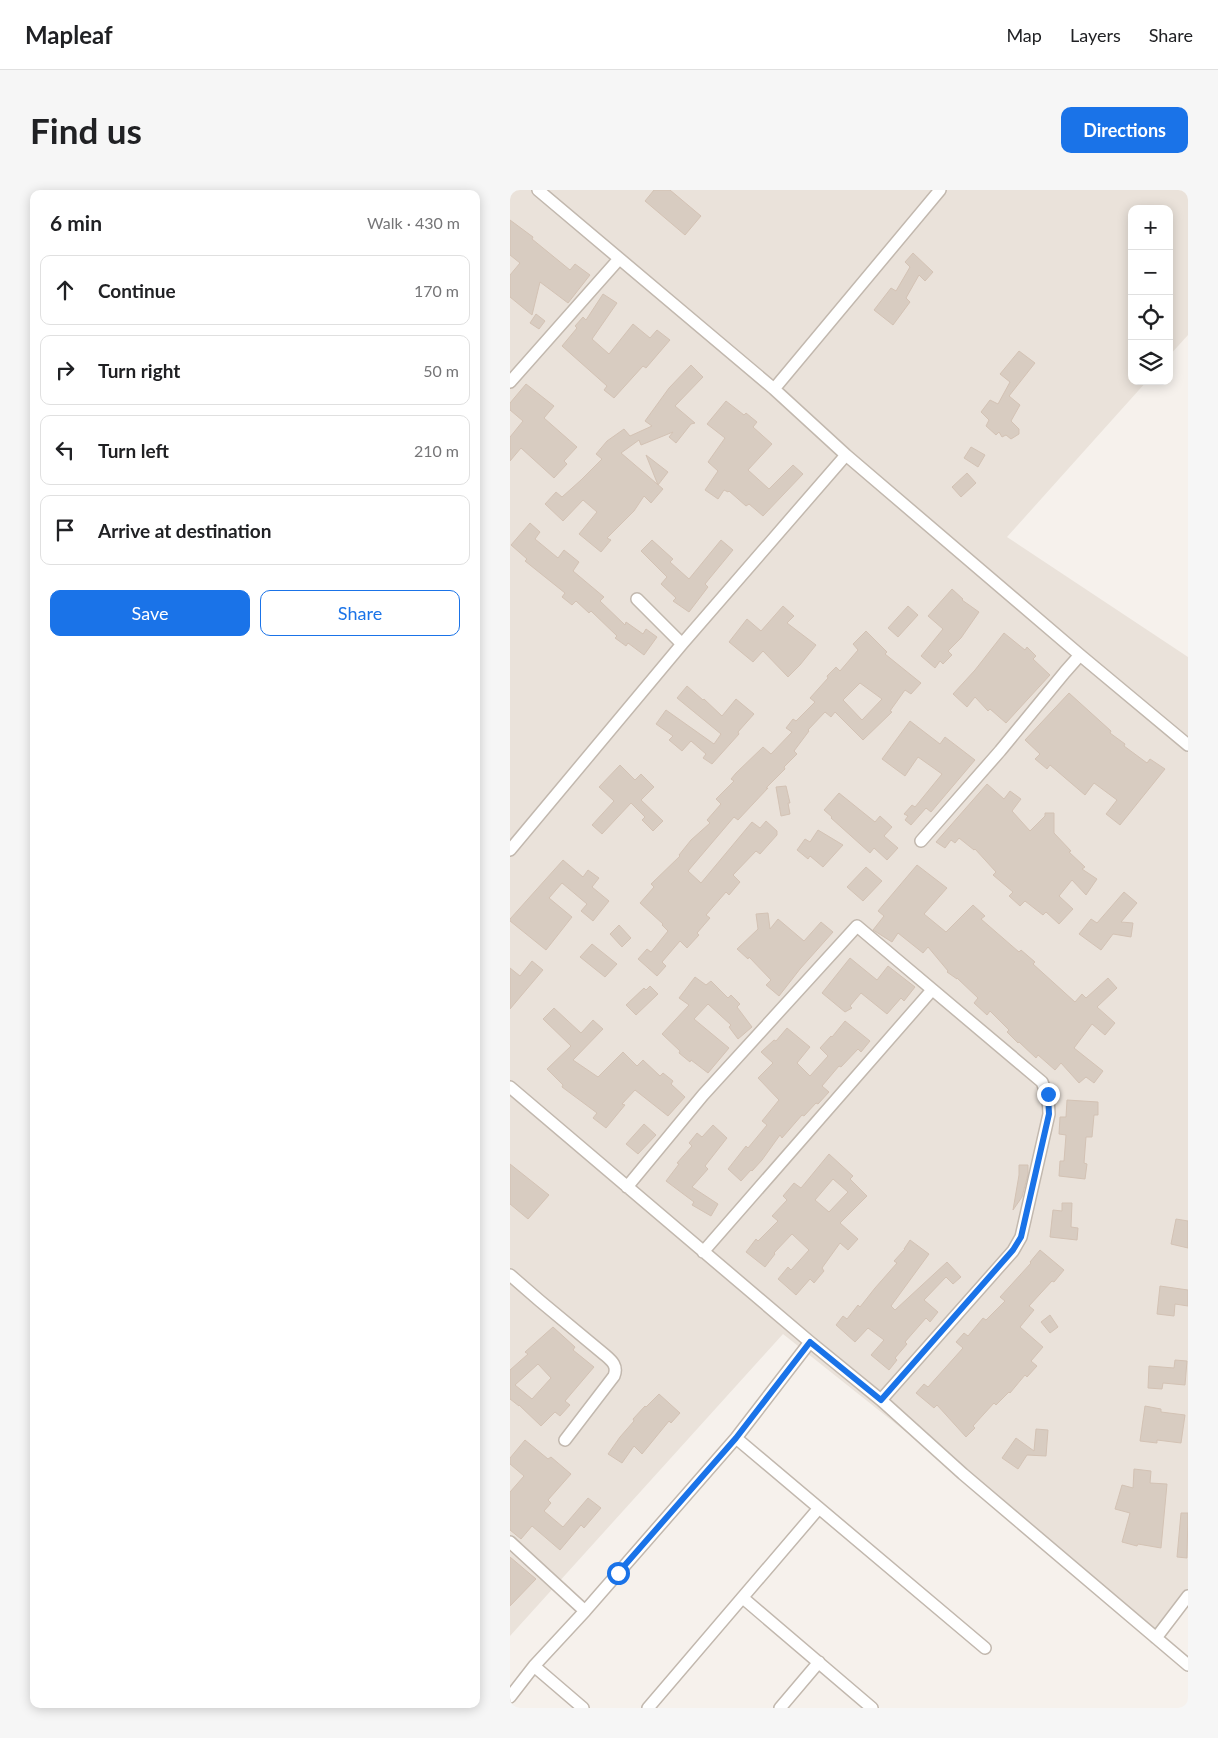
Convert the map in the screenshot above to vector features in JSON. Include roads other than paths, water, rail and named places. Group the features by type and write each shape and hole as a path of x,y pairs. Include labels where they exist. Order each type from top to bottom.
{"street":[{"path":"538,190 774,389 846,454 1188,745"},
{"path":"774,389 940,190"},
{"path":"510,382 619,259"},
{"path":"510,850 682,644 846,454"},
{"path":"637,599 682,644"},
{"path":"921,841 1000,751 1080,655"},
{"path":"627,1187 703,1096 857,926 1042,1082 1048,1094 1049,1114 1021,1237 1013,1250 881,1400"},
{"path":"703,1252 932,990"},
{"path":"510,1087 703,1252 881,1400 963,1474 1188,1665"},
{"path":"510,1275 614,1364 616,1372 614,1376 566,1440"},
{"path":"510,1697 534,1666 585,1611 736,1438 810,1342"},
{"path":"736,1438 985,1648"},
{"path":"648,1708 819,1508"},
{"path":"510,1542 585,1611"},
{"path":"1156,1638 1188,1596"},
{"path":"743,1598 872,1708"},
{"path":"780,1708 819,1662"},
{"path":"534,1666 583,1708"}]}
